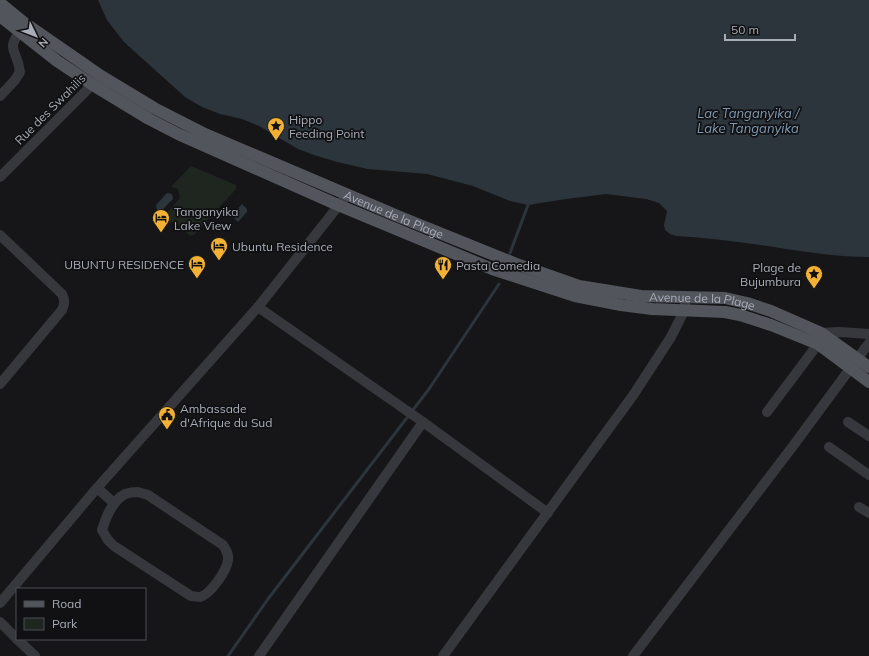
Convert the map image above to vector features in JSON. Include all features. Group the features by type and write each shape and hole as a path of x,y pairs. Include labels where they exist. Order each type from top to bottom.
{"main road":[{"name":"Avenue de la Plage","path":"0,3 57,61 205,134 347,195 496,256 579,286 641,296 725,298 747,303 771,311 819,338 854,363"},
{"name":"Avenue de la Plage","path":"0,16 23,28"},
{"name":"Avenue de la Plage","path":"97,81 178,134 492,269 575,296 621,305 652,309 725,312 740,315 796,334 819,338"},
{"path":"854,363 869,368"},
{"path":"854,363 869,382"}],"street":[{"path":"0,96 15,80 20,72 12,50 14,40 23,28"},
{"name":"Rue des Swahilis","path":"0,177 97,81"},
{"path":"0,603 98,488 258,307 338,204 347,195"},
{"path":"0,235 62,294 65,299 65,304 62,310 0,384"},
{"path":"443,656 634,394 671,337 684,311 686,298"},
{"path":"258,307 548,512"},
{"name":"Avenue de la Plage","path":"819,338 840,332 869,334"},
{"path":"767,412 819,338"},
{"path":"633,656 789,452 869,343"},
{"path":"260,656 419,420"},
{"path":"848,422 869,436"},
{"path":"829,447 869,475"},
{"path":"98,488 114,503"},
{"path":"138,492 148,495 223,545 227,550 227,567 213,589 200,597 191,596 114,546 102,530 105,518 114,503 125,494 138,492"},
{"path":"859,507 869,513"},
{"path":"0,622 16,638"},
{"path":"18,640 34,656"}],"green space":[{"path":"191,166 236,185 236,189 194,235 190,236 175,221 169,223 166,214 180,198 178,189 171,187"}],"water":[{"name":"Lac Tanganyika / Lake Tanganyika","path":"98,0 869,0 869,257 828,254 731,241 676,236 665,230 664,225 667,211 659,203 646,199 606,194 528,205 510,201 473,186 427,174 368,169 314,155 298,149 259,126 242,119 220,114 202,107 185,97 124,42 107,20"},
{"path":"167,193 172,194 173,199 162,210 157,210 156,205"},
{"path":"242,204 247,209 247,212 238,222 233,217 234,213"}],"waterway":[{"path":"510,253 528,205"},
{"path":"228,656 268,599 429,389 499,284"}],"place":[{"name":"Hippo Feeding Point","path":"276,141"},
{"name":"Tanganyika Lake View","path":"161,233"},
{"name":"Ubuntu Residence","path":"219,261"},
{"name":"UBUNTU RESIDENCE","path":"197,279"},
{"name":"Pasta Comedia","path":"443,280"},
{"name":"Plage de Bujumbura","path":"814,289"},
{"name":"Ambassade d'Afrique du Sud","path":"167,430"}]}
